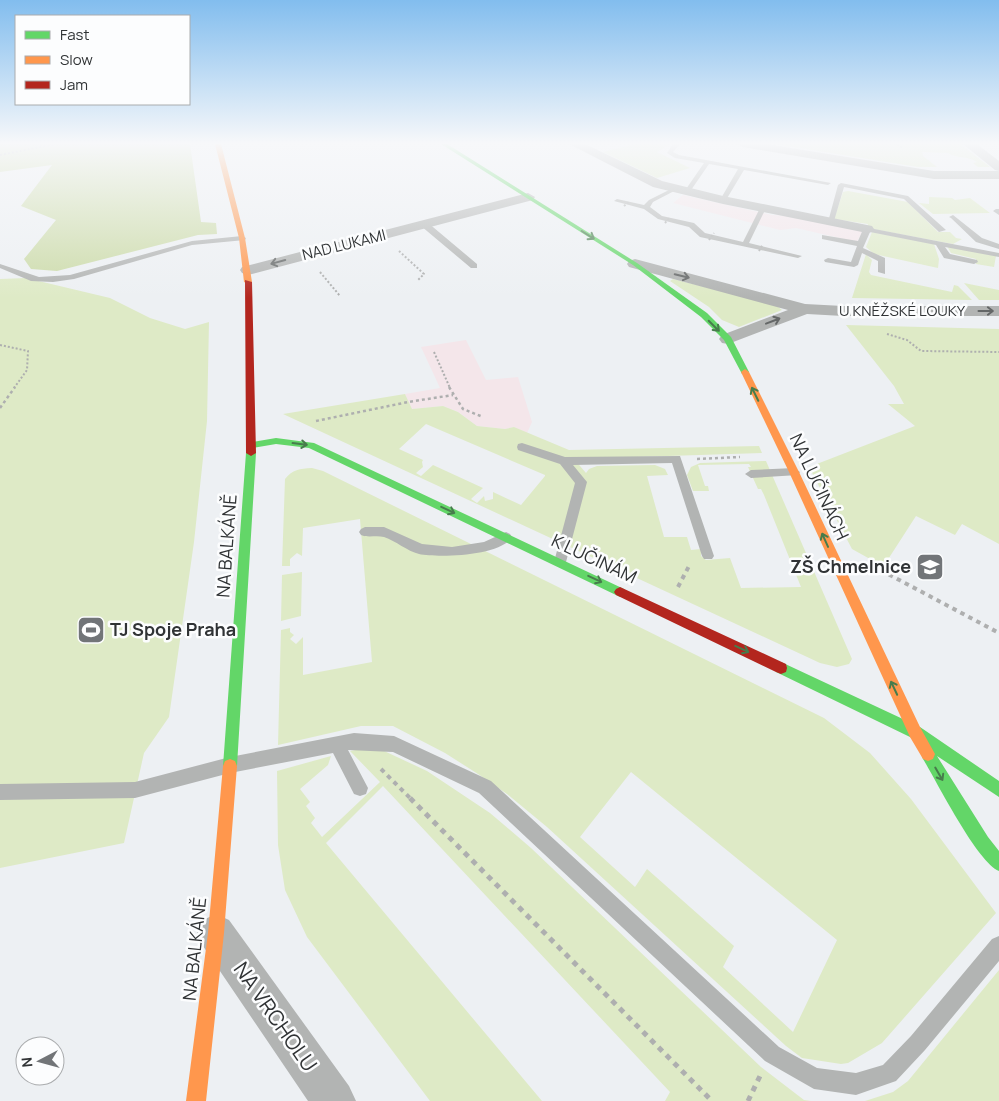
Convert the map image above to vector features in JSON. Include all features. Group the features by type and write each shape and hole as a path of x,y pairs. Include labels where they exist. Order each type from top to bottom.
{"street":[{"name":"NA BALKÁNĚ","path":"196,1101 216,933 230,765 252,445 248,270 231,195"},
{"name":"U KNĚŽSKÉ LOUKY","path":"525,195 634,264 704,315 728,339 805,309"},
{"path":"704,195 868,229"},
{"name":"NAD LUKAMI","path":"248,270 528,197"},
{"name":"U KNĚŽSKÉ LOUKY","path":"634,264 805,309 999,311"},
{"name":"NA LUČINÁCH","path":"728,339 786,455 915,732"},
{"name":"K LUČINÁM","path":"252,445 276,441 311,445 915,732 999,790"},
{"path":"915,732 982,843 999,862"},
{"name":"NA VRCHOLU","path":"216,933 334,1101"}],"lane":[{"path":"646,207 651,201 666,195"},
{"path":"723,200 726,195"},
{"path":"830,221 838,195"},
{"path":"897,195 906,197 942,230"},
{"path":"617,201 646,207 660,218 691,225 703,235 798,256"},
{"path":"745,244 764,208"},
{"path":"953,217 979,240 999,248"},
{"path":"424,224 474,266"},
{"path":"828,260 854,265 868,229 999,255"},
{"path":"825,237 860,247 882,260 882,272"},
{"path":"0,266 16,270 34,279 53,280 71,277 192,243 242,238"},
{"path":"939,244 948,256 974,262"},
{"path":"522,447 564,461 676,459 708,556"},
{"path":"560,562 581,482 564,461"},
{"path":"751,474 794,472"},
{"path":"365,532 384,532 420,549 452,552 486,546 506,537"},
{"path":"345,743 360,788"},
{"path":"0,792 135,790 230,765 345,743 394,744 486,787 772,1054 814,1078 856,1084 889,1074 918,1043 999,946"}],"path":[{"path":"624,206 630,201"},
{"path":"665,223 670,217"},
{"path":"709,240 714,233"},
{"path":"382,235 424,274 418,280"},
{"path":"759,251 763,244"},
{"path":"305,254 340,296"},
{"path":"856,311 863,327 907,340 921,351 999,352"},
{"path":"0,345 28,351 27,370 0,408"},
{"path":"434,352 453,395 463,409 483,416"},
{"path":"276,441 308,423 408,402 453,395"},
{"path":"676,459 786,455"},
{"path":"665,612 689,566 708,556"},
{"path":"836,563 856,559 873,565 999,633"},
{"path":"345,743 712,1101"}],"shaded area":[{"path":"685,195 772,215 789,216 863,230 857,242 796,228 780,230 673,203"},
{"path":"466,340 486,380 518,377 532,422 527,433 514,427 505,429 477,426 458,412 443,406 412,409 405,394 440,388 421,347"}],"green space":[{"path":"29,195 197,195 201,222 216,223 217,234 198,235 57,271 31,269 24,259 56,220 21,206"},
{"path":"842,195 872,195 908,202 938,232 950,232 956,238 962,239 953,244 867,228 868,224 834,219"},
{"path":"929,197 952,198 955,200 970,198 990,213 933,214 919,203 929,204"},
{"path":"872,232 934,244 939,259 938,268 874,254 866,247"},
{"path":"947,246 996,256 994,267 976,264 976,259 951,253"},
{"path":"866,254 872,260 869,272 871,275 952,292 954,285 958,286 972,300 852,298"},
{"name":"TJ Spoje Praha","path":"26,278 110,298 150,318 185,329 209,322 207,421 194,542 169,717 144,753 124,843 0,868 0,279"},
{"path":"673,279 776,305 782,310 739,327 722,320 709,307 670,281"},
{"path":"964,283 999,290 999,300 979,300"},
{"path":"846,325 999,329 999,544 962,524 955,535 916,516 885,564 879,564 852,549 809,467 915,426 888,404 904,404 894,386"},
{"path":"405,394 412,409 443,406 458,412 477,426 505,429 514,427 569,450 759,446 762,453 574,459 586,473 589,469 597,466 655,465 665,469 668,475 647,476 664,537 687,537 691,550 701,549 701,556 706,560 730,558 741,588 801,587 764,495 761,489 758,489 748,467 751,467 749,464 698,465 705,486 708,486 709,491 693,491 687,475 691,467 700,463 766,461 852,659 849,664 837,667 820,663 283,414","holes":["426,424 545,475 521,505 493,492 493,499 485,501 484,496 477,503 471,499 483,488 433,465 421,476 416,473 423,467 423,460 399,449"]},
{"path":"312,468 323,471 824,718 870,753 911,799 996,913 882,1043 848,1063 841,1064 802,1058 786,1046 547,827 507,794 445,753 393,726 361,726 278,745 281,630 290,628 290,632 294,635 290,639 296,644 303,637 303,675 372,662 360,519 303,528 302,556 297,553 290,559 290,566 282,566 285,479 294,471","holes":["631,772 837,940 793,1032 723,967 734,946 647,869 635,887 580,837"]},
{"path":"302,572 301,616 281,621 282,575"},
{"path":"365,748 382,750 427,771 490,813 531,848 761,1067 804,1100 811,1101 665,1101 670,1092 383,786 326,843 542,1101 430,1101 307,937 285,890 278,845 277,771 331,756 328,765 300,789 310,802 306,806 315,818 311,823 322,837 380,782 350,751"},
{"path":"999,970 999,1101 865,1101 893,1092 908,1081"}],"traffic: fast":[{"path":"525,195 635,264 704,315 728,339 745,372"},
{"path":"252,445 276,441 311,445 620,592"},
{"path":"230,766 251,453"},
{"path":"781,668 915,732 999,790"},
{"path":"928,754 982,843 999,863"}],"traffic: slow":[{"path":"231,195 242,238 248,282"},
{"path":"745,372 794,472 915,732 928,754"},
{"path":"196,1101 216,933 230,766"}],"traffic: jam":[{"path":"248,282 251,453"},
{"path":"620,592 781,668"}],"place":[{"name":"ZŠ Chmelnice","path":"930,567"},
{"name":"TJ Spoje Praha","path":"91,630"}]}
